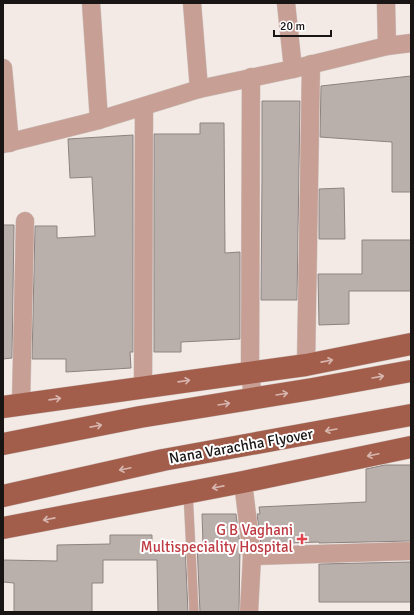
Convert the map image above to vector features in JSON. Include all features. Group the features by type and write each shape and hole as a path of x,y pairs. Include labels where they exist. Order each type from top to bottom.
{"main road":[{"path":"12,406 306,365 411,344"},
{"path":"3,444 140,417 411,371"},
{"name":"Nana Varachha Flyover","path":"3,496 163,460 411,415"},
{"path":"3,528 243,482 411,447"},
{"path":"72,480 81,513"}],"street":[{"path":"91,3 100,120"},
{"path":"192,3 198,89"},
{"path":"286,3 293,69"},
{"path":"386,3 387,46"},
{"path":"3,68 7,144 100,120 198,89 293,69 387,46 411,43"},
{"path":"306,365 311,64"},
{"path":"250,77 250,372 253,399"},
{"path":"143,387 144,107"},
{"path":"12,406 25,221"},
{"path":"243,482 252,556 249,612"},
{"path":"252,556 411,551"}],"lane":[{"path":"188,492 194,612"}],"building":[{"path":"411,76 411,192 392,192 392,142 320,137 321,86"},
{"path":"262,101 300,101 297,300 261,300"},
{"path":"200,123 224,123 225,253 240,252 240,339 181,342 181,352 154,352 154,134 200,134"},
{"path":"133,135 133,352 130,352 131,368 66,372 66,359 32,359 35,226 57,226 57,238 95,236 92,177 70,178 68,139"},
{"path":"344,188 345,239 319,239 319,189"},
{"path":"3,225 14,225 12,358 3,359"},
{"path":"362,240 411,240 411,291 349,291 349,324 319,325 318,274 362,274"},
{"path":"385,465 411,465 411,541 261,544 257,514 260,514 259,507 366,502 366,469"},
{"path":"202,514 236,514 240,545 239,612 200,612 197,544 203,544"},
{"path":"110,535 152,535 152,544 185,544 188,612 158,612 157,560 103,560 103,583 92,583 92,612 14,612 14,583 3,582 3,560 57,561 57,545 110,544"},
{"path":"411,562 411,602 319,602 319,564"}],"place":[{"name":"G B Vaghani Multispeciality Hospital","path":"302,539"}]}
